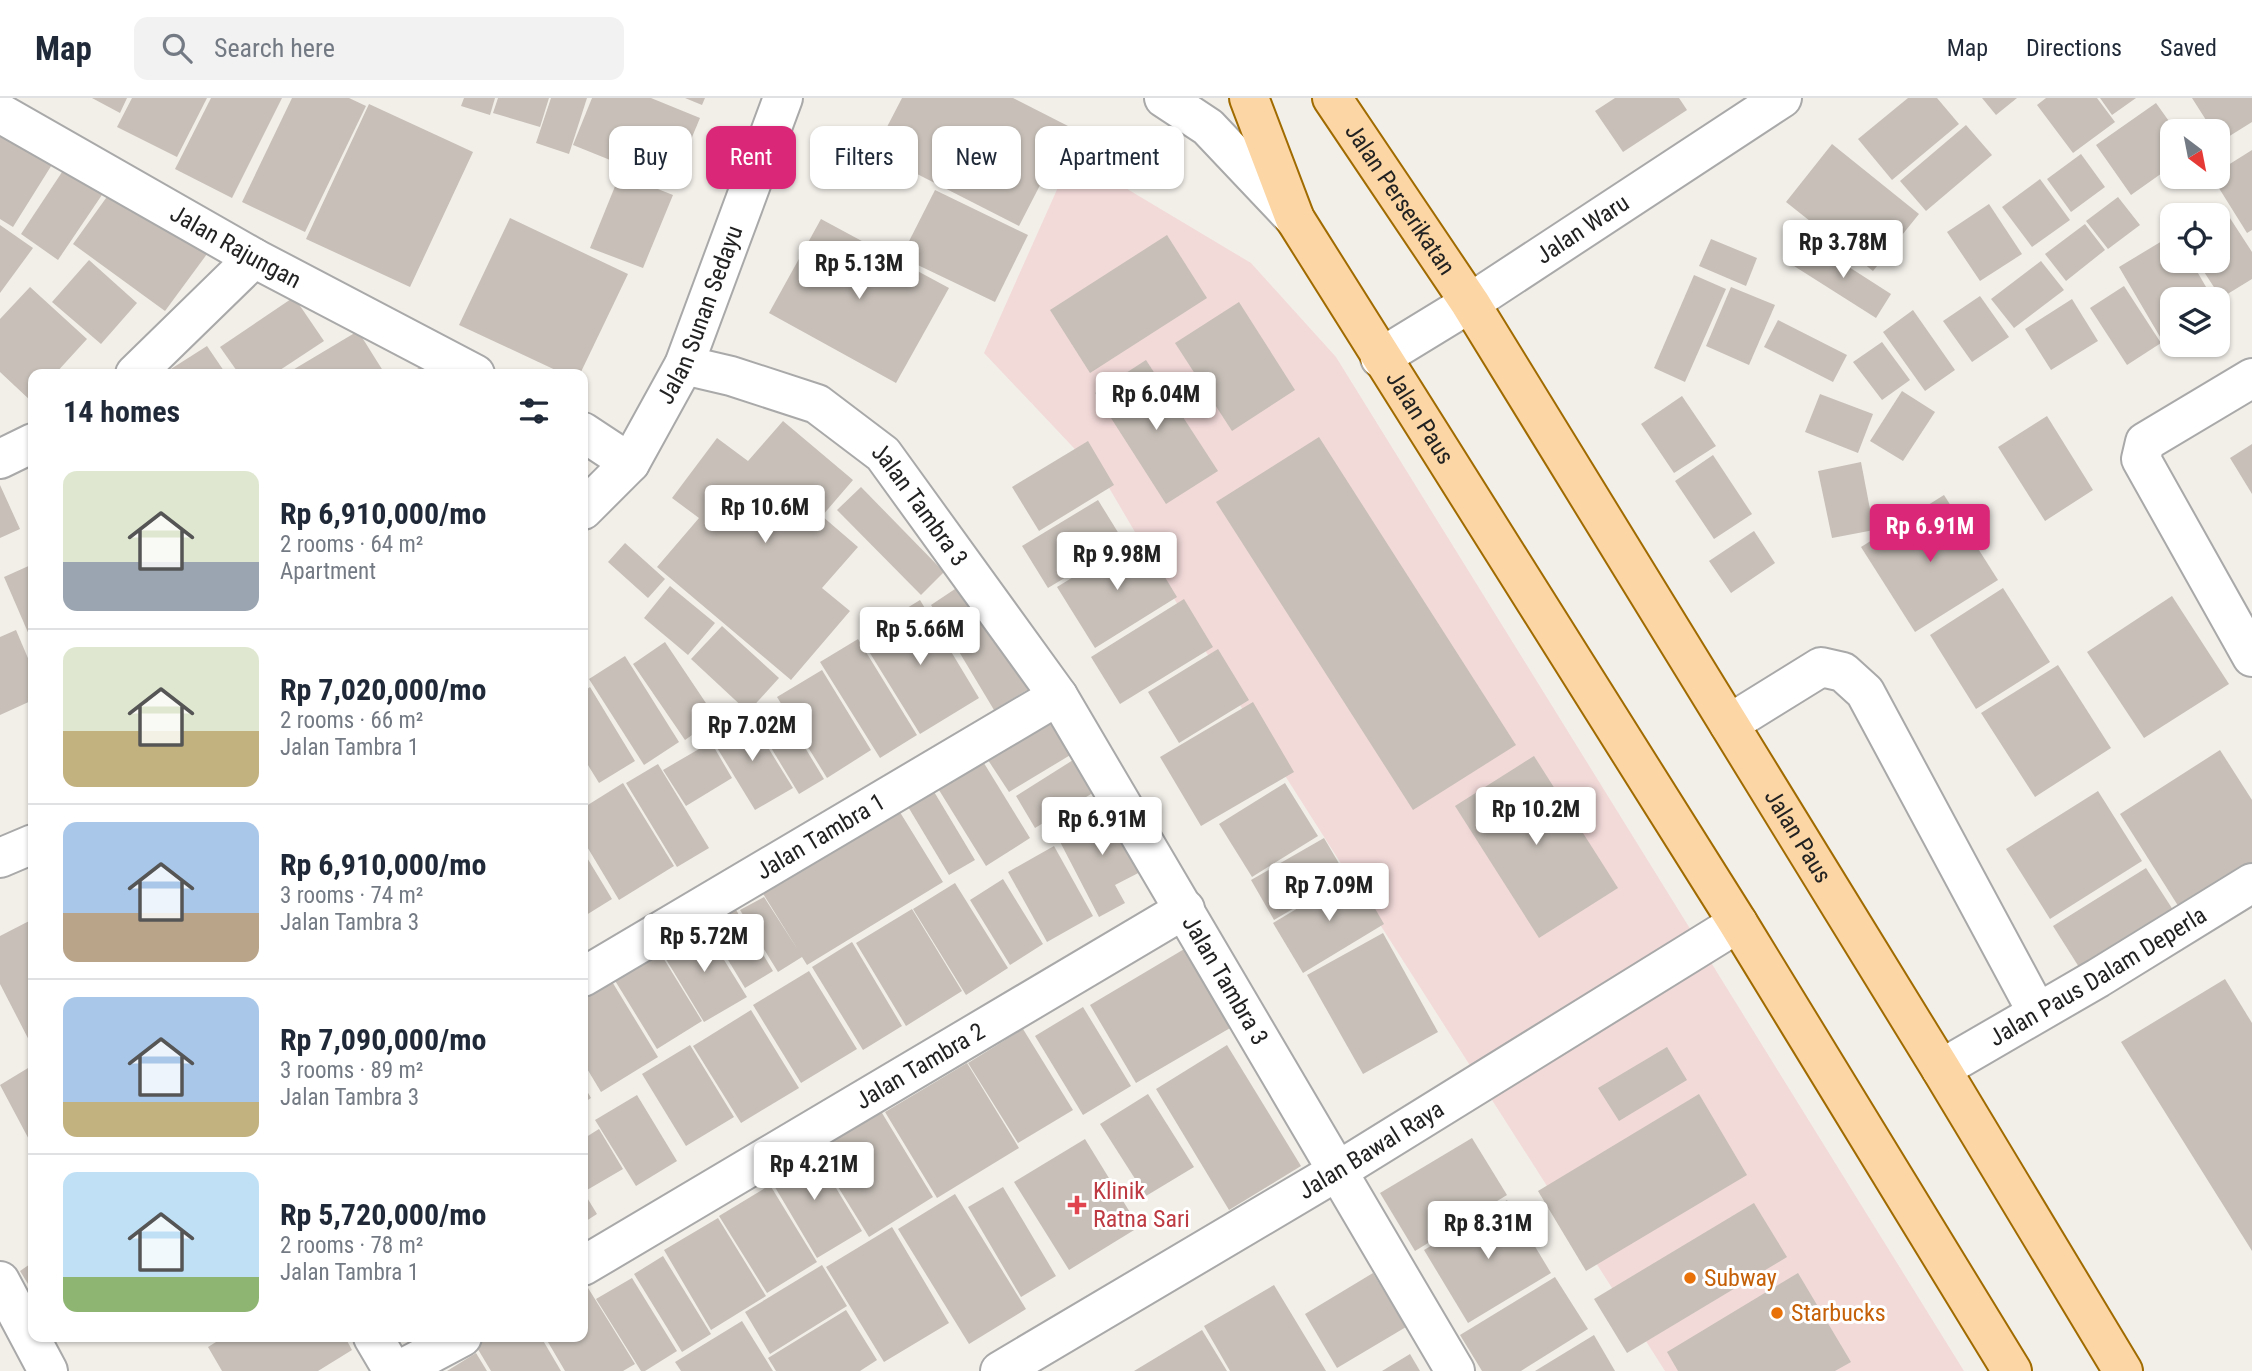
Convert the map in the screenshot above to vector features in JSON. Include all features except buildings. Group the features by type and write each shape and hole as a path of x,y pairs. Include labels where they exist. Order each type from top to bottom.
{"main road":[{"path":"1249,98 1294,219 1380,358"},
{"name":"Jalan Perserikatan","path":"1332,98 1470,303"},
{"name":"Jalan Paus","path":"1470,303 1941,1069 2123,1371"},
{"name":"Jalan Paus","path":"1380,358 1738,923 2012,1371"}],"street":[{"name":"Jalan Sunan Sedayu","path":"588,505 630,463 684,365 783,98"},
{"path":"1164,98 1208,127 1294,219"},
{"name":"Jalan Waru","path":"1380,358 1470,303 1782,98"},
{"name":"Jalan Rajungan","path":"0,113 254,258 465,369"},
{"path":"140,369 254,258"},
{"name":"Jalan Tambra 3","path":"684,365 731,376 817,404 883,454 1058,696 1455,1371"},
{"path":"2249,643 2141,459 2145,442 2252,378"},
{"path":"588,435 630,463"},
{"path":"1729,724 1821,667 1843,672 1865,692 2037,1012"},
{"name":"Jalan Tambra 1","path":"588,974 1058,696"},
{"path":"0,858 28,846"},
{"name":"Jalan Paus Dalam Deperla","path":"1941,1069 2098,978 2252,883"},
{"name":"Jalan Tambra 2","path":"588,1263 1185,909"},
{"name":"Jalan Bawal Raya","path":"1000,1371 1336,1172 1738,923"},
{"path":"0,1281 28,1334"},
{"path":"33,1342 48,1371"},
{"path":"376,1342 396,1371 452,1342"}],"shaded area":[{"path":"1057,189 1127,189 1251,263 1336,357 1964,1371 1665,1371 1199,641 1105,481 984,353"}],"place":[{"name":"Klinik Ratna Sari","path":"1077,1205"},
{"name":"Subway","path":"1690,1278"},
{"name":"Starbucks","path":"1777,1313"}]}
